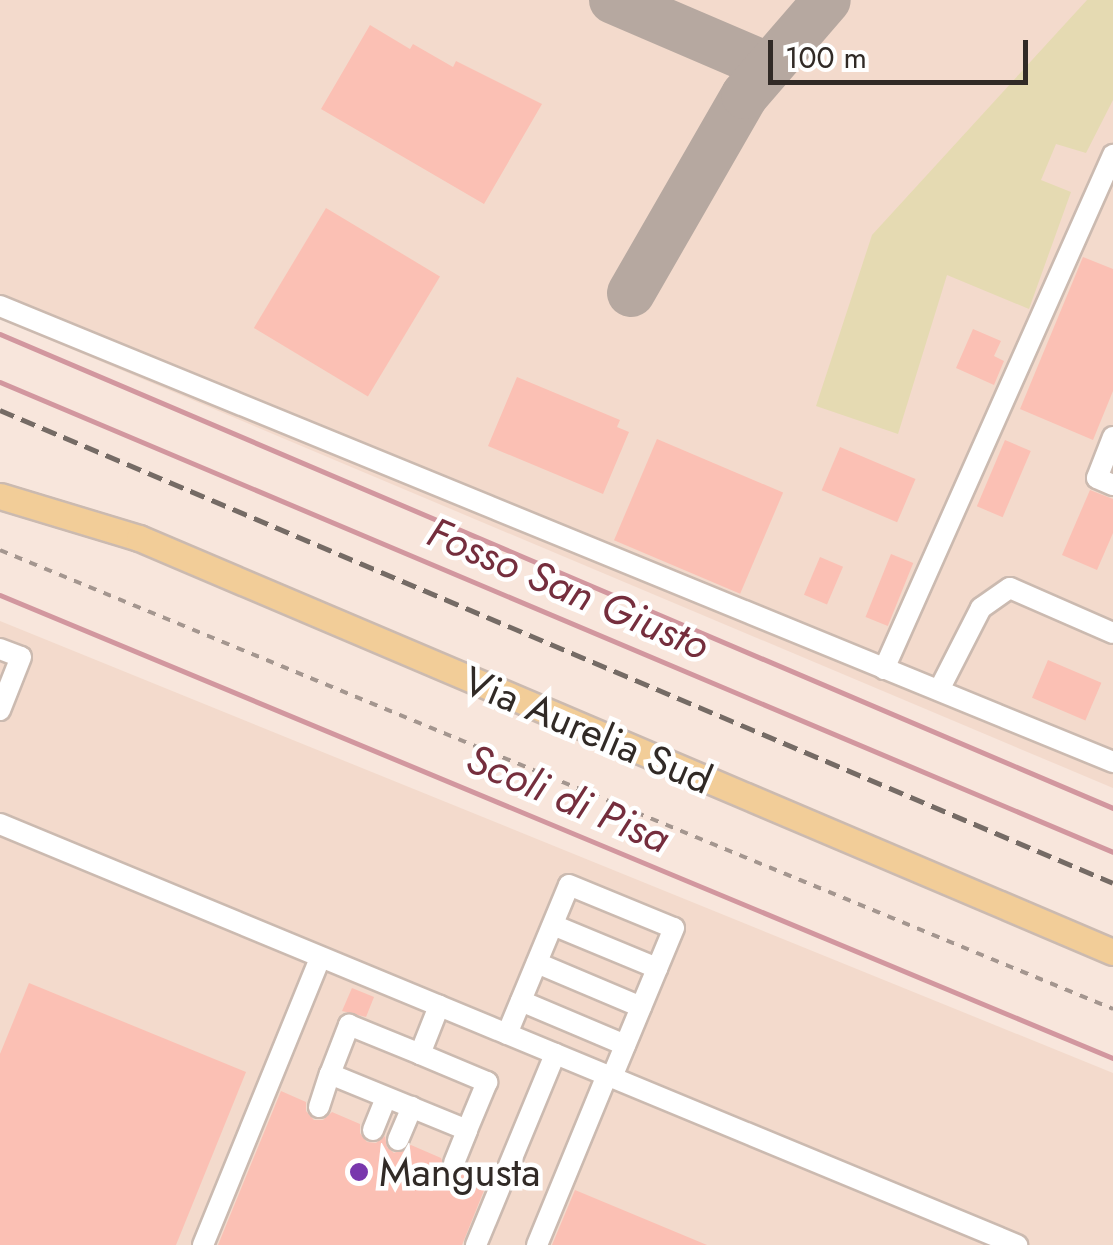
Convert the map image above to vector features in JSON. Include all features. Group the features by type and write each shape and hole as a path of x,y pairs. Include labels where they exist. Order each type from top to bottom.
{"main road":[{"path":"0,496 60,516"},
{"path":"0,516 60,516"},
{"name":"Via Aurelia Sud","path":"60,516 138,538 1113,952"}],"street":[{"path":"884,669 1113,155"},
{"path":"0,306 1113,762"},
{"path":"1113,437 1096,478 1113,485"},
{"path":"940,690 981,608 1010,588 1113,633"},
{"path":"0,648 22,658 2,701"},
{"path":"0,824 1016,1245"},
{"path":"507,1034 569,885 674,928 536,1245"},
{"path":"552,925 657,968"},
{"path":"203,1245 320,958"},
{"path":"537,963 642,1006"},
{"path":"521,1002 626,1045"},
{"path":"420,1054 439,1006"},
{"path":"319,1107 349,1026 487,1082 454,1164"},
{"path":"476,1245 555,1054"},
{"path":"330,1074 467,1130"},
{"path":"373,1130 386,1097"},
{"path":"398,1140 412,1108"}],"path":[{"path":"0,550 1113,1009"}],"shaded area":[{"path":"0,0 1113,0 1113,788 0,319"},
{"path":"1087,0 1113,0 1113,100 1086,153 1056,144 1041,180 1071,192 1029,309 947,275 898,434 816,406 872,235"},
{"path":"0,621 1113,1073 1113,1245 0,1245"}],"building":[{"path":"370,25 410,49 413,44 453,67 456,61 542,104 484,204 321,109"},
{"path":"326,208 440,277 368,397 254,328"},
{"path":"1083,257 1113,269 1113,391 1093,440 1020,409"},
{"path":"973,329 1001,341 994,356 1004,361 994,385 956,368"},
{"path":"517,377 620,420 617,427 629,432 603,494 488,446"},
{"path":"657,439 783,493 740,594 614,540"},
{"path":"1005,440 1031,451 1003,517 977,506"},
{"path":"840,447 915,479 897,522 822,490"},
{"path":"1090,490 1113,499 1113,533 1097,570 1062,555"},
{"path":"891,554 913,563 888,626 866,617"},
{"path":"820,557 843,567 827,605 804,595"},
{"path":"1048,660 1101,683 1085,720 1032,698"},
{"path":"29,983 246,1072 176,1245 0,1245 0,1054"},
{"path":"352,988 374,997 366,1017 342,1011"},
{"name":"Mangusta","path":"281,1091 306,1102 306,1111 314,1120 323,1120 332,1112 360,1124 360,1133 367,1142 376,1143 385,1136 387,1147 394,1153 411,1145 441,1158 448,1175 457,1176 466,1169 489,1178 462,1245 218,1245"},
{"path":"575,1190 707,1245 552,1245"}],"waterway":[{"path":"0,334 1113,808"},
{"name":"Fosso San Giusto","path":"0,382 1113,852"},
{"name":"Scoli di Pisa","path":"0,595 1113,1058"}],"taxiway":[{"path":"613,0 767,66"},
{"path":"631,293 745,95 827,0"}],"railway":[{"path":"0,410 1113,883"}],"place":[{"name":"Mangusta","path":"359,1172"}]}
